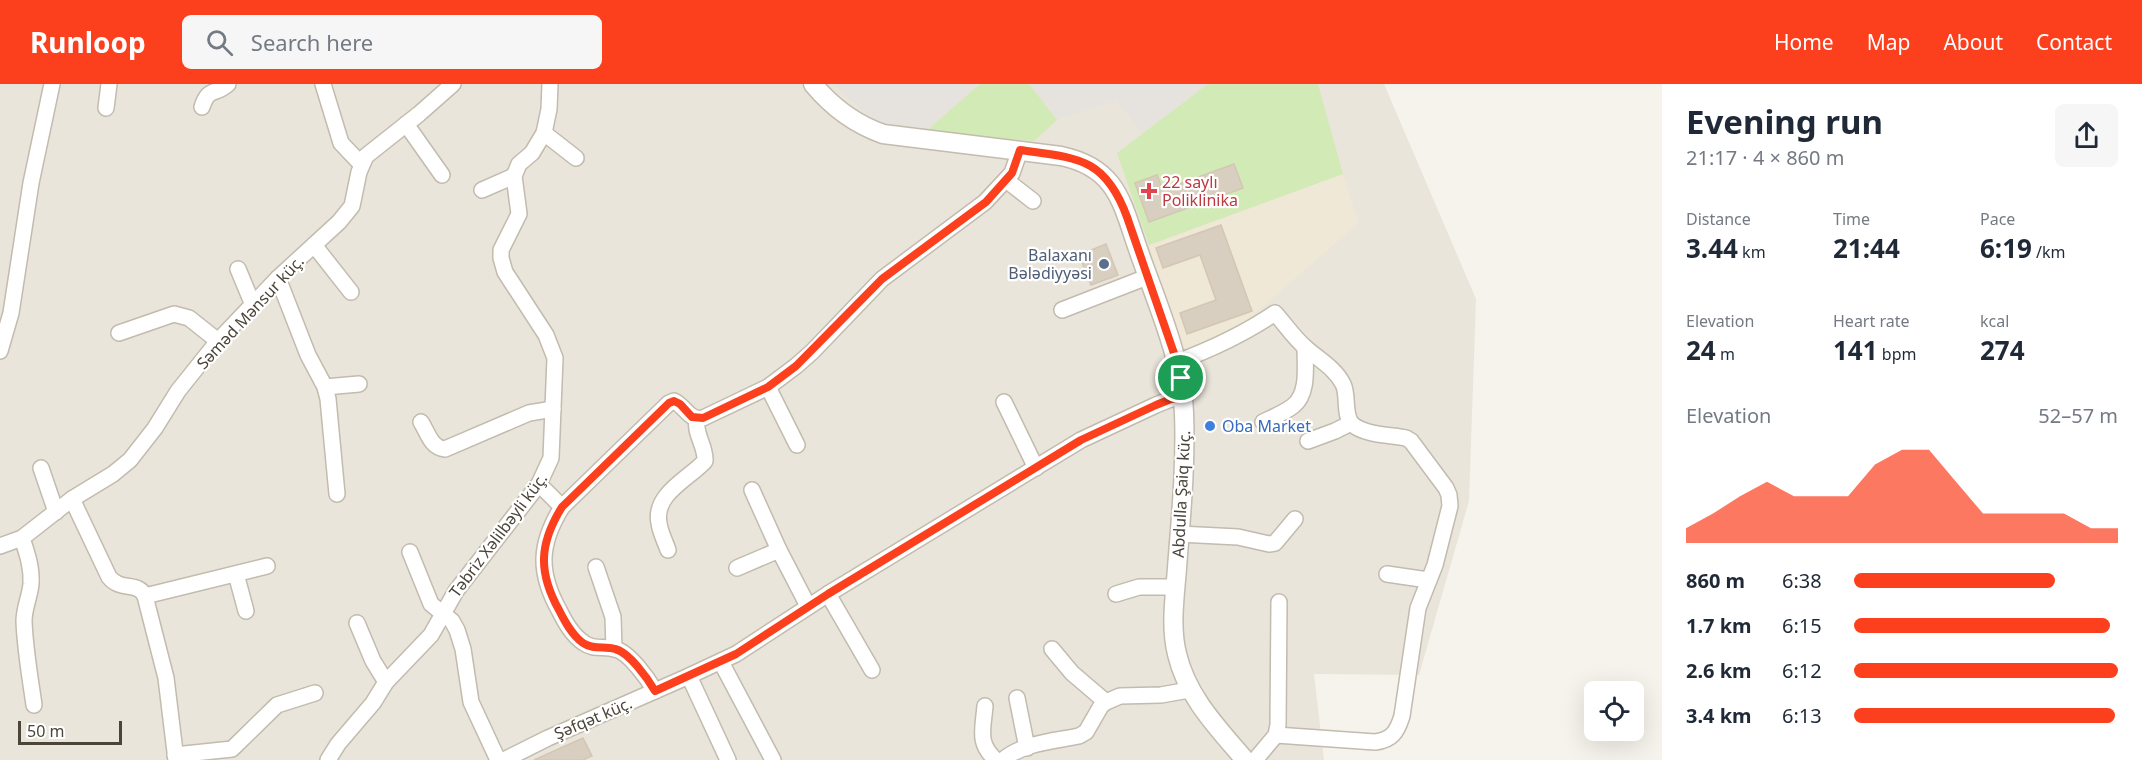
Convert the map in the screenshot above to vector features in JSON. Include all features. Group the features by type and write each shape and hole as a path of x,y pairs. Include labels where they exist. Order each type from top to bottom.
{"street":[{"path":"0,351 11,313 34,164 52,84"},
{"path":"106,108 109,84"},
{"path":"202,107 210,92 228,84"},
{"path":"323,84 341,143 361,164 374,148 453,84"},
{"path":"482,190 514,176 519,164 532,153 544,133 549,109 550,84"},
{"name":"Abdulla Şaiq küç.","path":"813,84 831,103 849,117 883,134 1020,150 1074,159 1088,164 1107,177 1122,204 1177,362 1184,397 1184,456 1174,642 1189,690 1245,760"},
{"path":"406,124 442,175"},
{"path":"544,133 576,158"},
{"path":"655,691 647,677 621,652 614,649 590,647 583,643 564,620 550,593 545,580 544,553 553,522 562,507 669,403 674,401 680,404 692,417 697,419 768,387 812,352 882,279 986,202 1017,164 1020,150"},
{"name":"Səməd Mənsur küç.","path":"0,546 22,538 72,500 122,468 137,452 178,391 218,341 352,206 361,164"},
{"name":"Təbriz Xəlilbəyli küç.","path":"328,760 338,744 373,703 386,682 431,635 456,591 539,484 551,458 555,358 546,335 502,265 501,250 519,214 514,176"},
{"path":"1006,180 1033,201"},
{"path":"314,245 351,292"},
{"path":"238,269 253,305"},
{"path":"1062,310 1147,277"},
{"path":"278,278 308,355 325,387 337,494"},
{"path":"1177,362 1226,342 1275,313 1305,348 1320,359 1343,383 1347,395 1347,414 1351,423 1361,430 1406,438 1411,441 1449,495 1448,518 1418,608 1402,716 1397,732 1391,738 1375,742 1276,735"},
{"path":"119,333 174,314 189,318 218,341"},
{"path":"1263,422 1294,406 1302,396 1305,348"},
{"path":"325,387 358,384"},
{"path":"768,387 797,445"},
{"name":"Şəfqət küç.","path":"504,760 548,738 721,662 808,606 1104,428 1171,399 1184,397"},
{"path":"1004,402 1036,468"},
{"path":"421,423 433,444 445,449 529,412 553,409"},
{"path":"668,550 658,522 662,504 671,490 705,461 705,454 696,430 697,419"},
{"path":"1308,441 1351,423"},
{"path":"41,468 56,512"},
{"path":"539,484 562,507"},
{"path":"752,490 808,606"},
{"path":"72,500 110,577 120,586 143,590 166,678 176,757 232,748 277,705 315,693"},
{"path":"1179,534 1238,537 1269,544 1275,543 1295,519"},
{"path":"22,538 31,571 31,584 24,614 24,635 34,705"},
{"path":"737,568 779,550"},
{"path":"410,552 431,604 452,621 457,630 463,649 471,702 498,760"},
{"path":"145,596 267,567"},
{"path":"597,567 613,617 614,649"},
{"path":"236,574 246,611"},
{"path":"1387,574 1428,580"},
{"path":"1116,594 1139,587 1176,587"},
{"path":"828,594 872,670"},
{"path":"1255,760 1276,735 1278,725 1279,602"},
{"path":"357,623 373,660 386,682"},
{"path":"1053,649 1071,673 1106,702"},
{"path":"721,662 773,760"},
{"path":"689,676 728,760"},
{"path":"1003,760 1027,748 1079,736 1086,732 1101,706 1120,696 1168,694 1189,690"},
{"path":"1017,698 1027,748"},
{"path":"985,706 983,744 987,752 996,760"}],"shaded area":[{"path":"0,84 1384,84 1476,299 1469,501 1419,675 1314,674 1324,760 0,760"},
{"path":"833,84 980,84 924,133 893,128 873,120"},
{"path":"1029,84 1208,84 1142,134 1117,100 1057,120"},
{"path":"1343,174 1358,223 1231,335 1184,353 1149,245"}],"green space":[{"path":"980,84 1029,84 1057,120 1034,141 924,133"},
{"path":"1208,84 1318,84 1343,174 1149,245 1117,153"}],"building":[{"path":"1234,164 1243,188 1149,222 1135,183 1157,175 1163,190"},
{"path":"1221,225 1252,311 1187,334 1180,313 1216,300 1200,255 1163,268 1156,248"},
{"path":"1106,244 1118,275 1091,285 1079,255"},
{"path":"583,738 592,756 583,760 534,760"}],"place":[{"name":"22 saylı Poliklinika","path":"1149,191"},
{"name":"Balaxanı Bələdiyyəsi","path":"1104,264"},
{"name":"Oba Market","path":"1210,426"}],"route":[{"path":"1020,150 1074,159 1088,164 1107,177 1122,204 1181,378 1184,397 1156,405 1081,440 828,594 736,654 655,691 647,677 621,652 614,649 590,647 574,634 564,620 545,580 543,565 547,540 553,522 562,507 669,403 674,401 680,404 692,417 697,419 768,387 812,352 882,279 986,202 1012,173 1020,150"}]}
